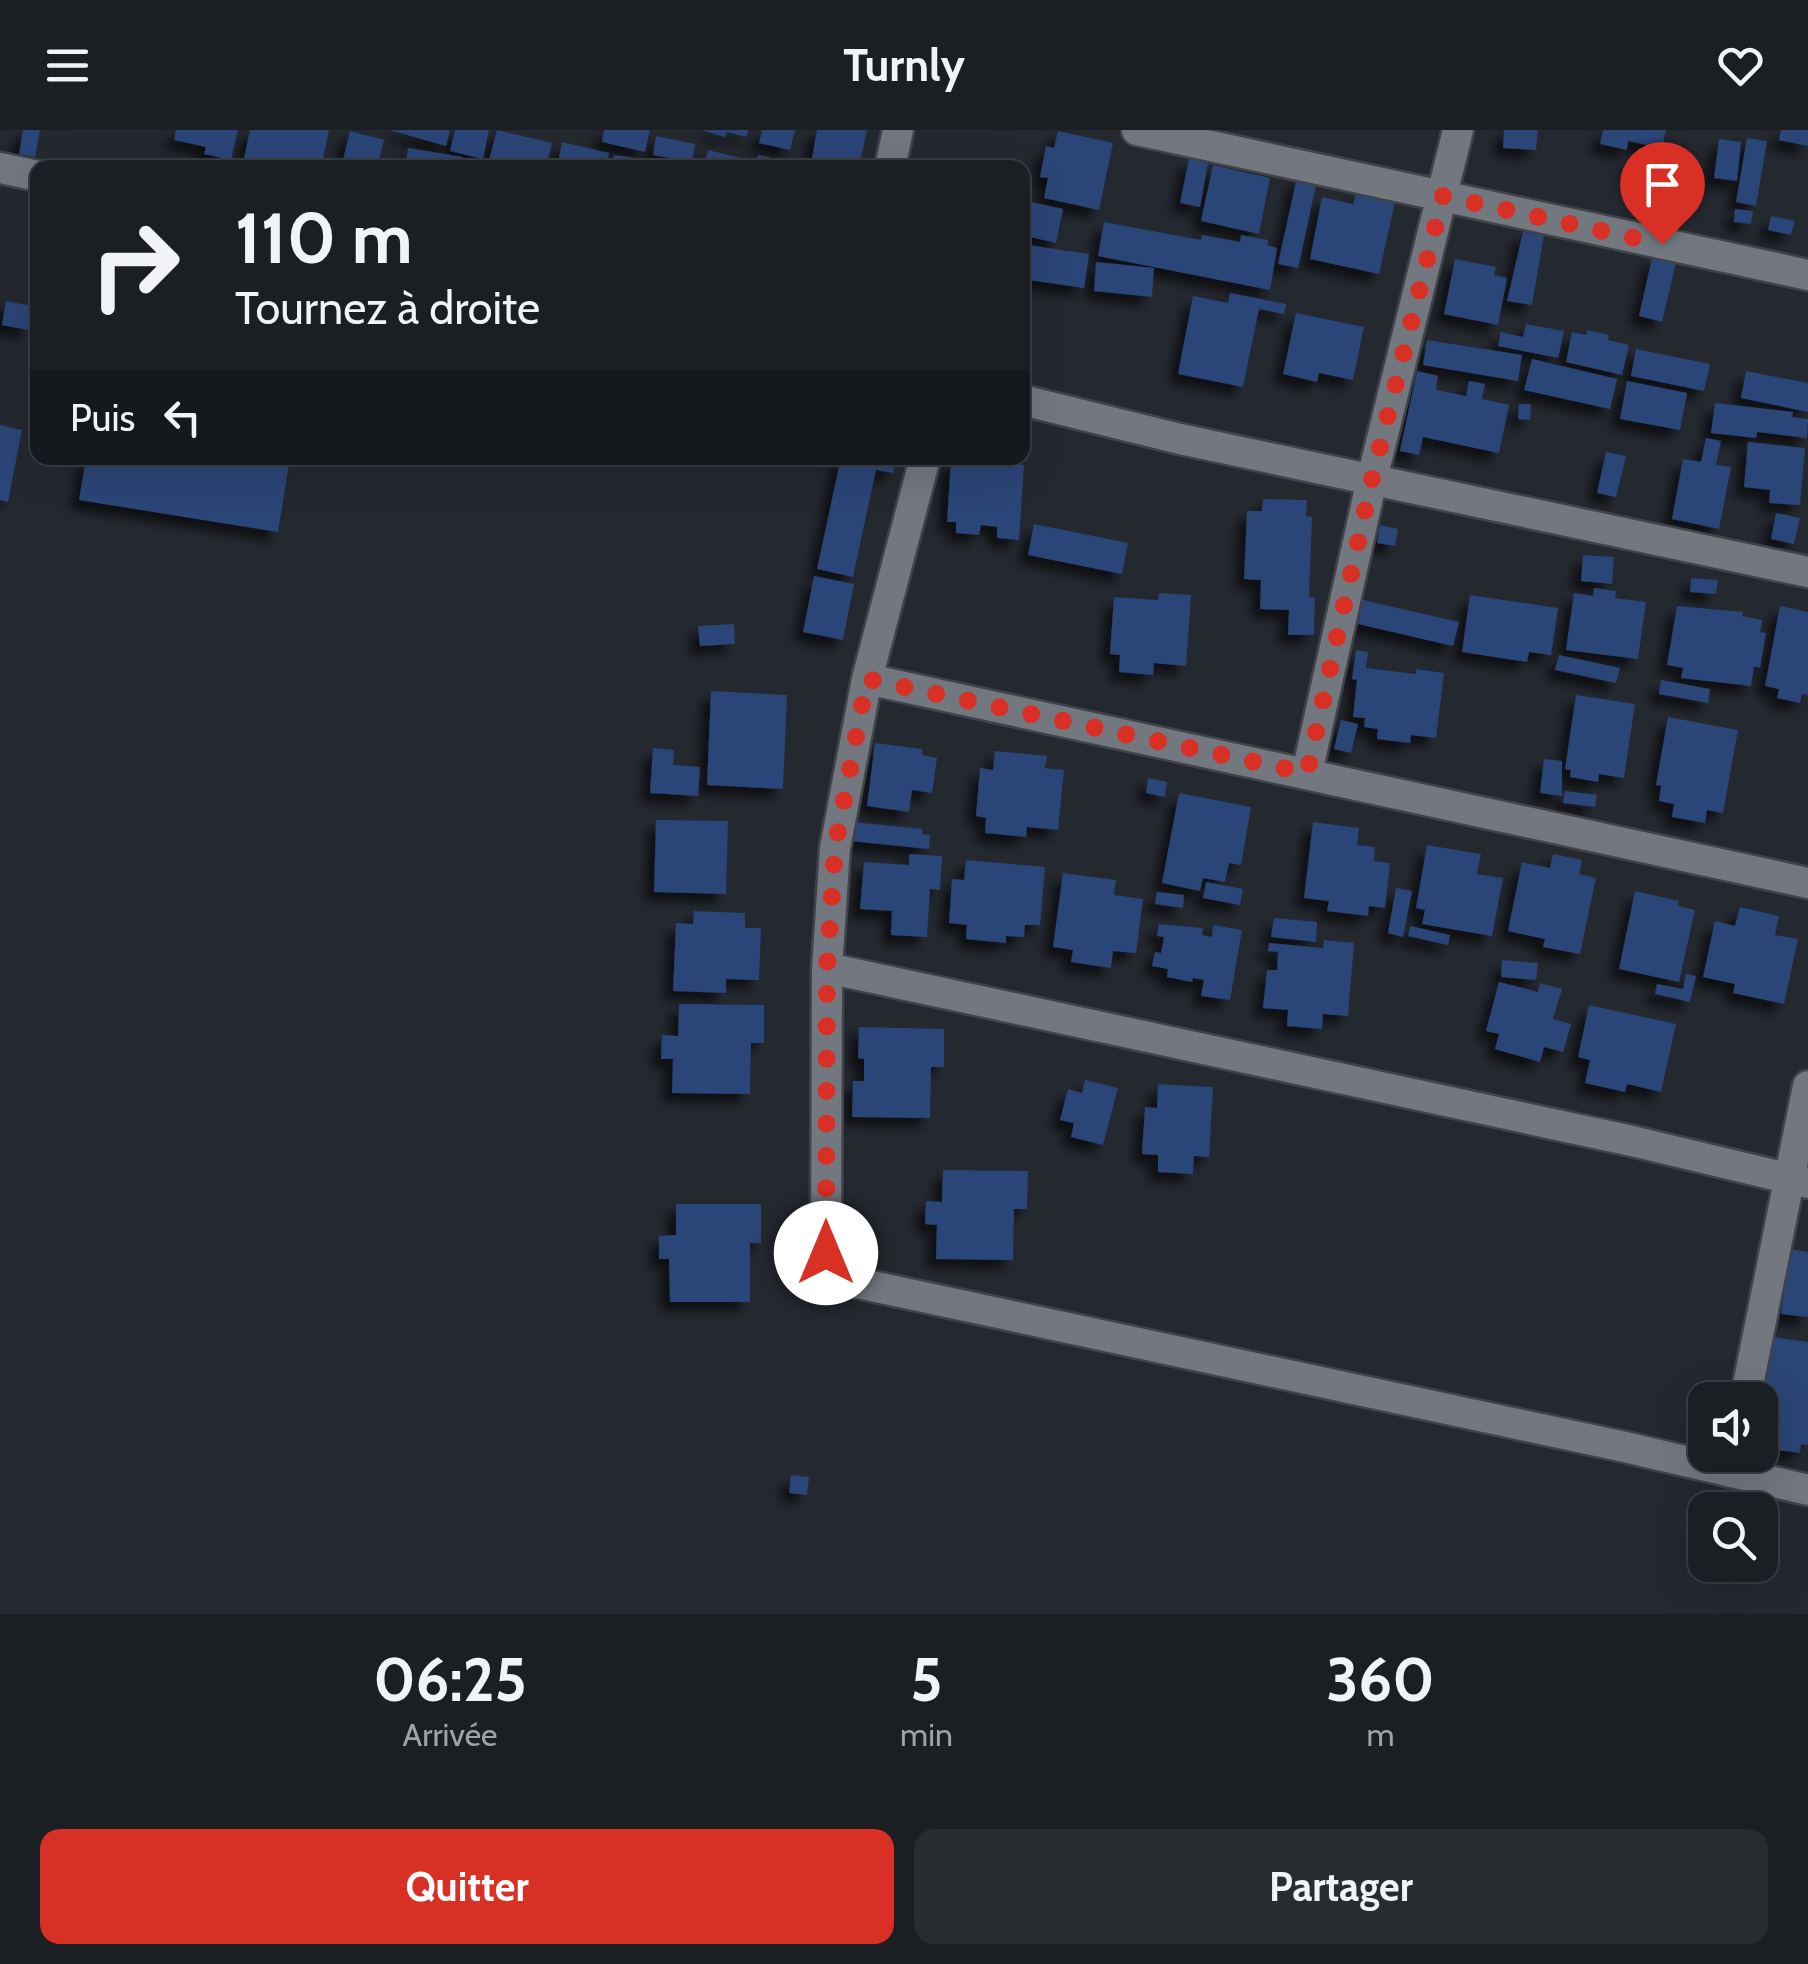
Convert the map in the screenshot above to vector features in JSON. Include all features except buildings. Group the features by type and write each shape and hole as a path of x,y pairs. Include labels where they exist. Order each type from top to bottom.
{"street":[{"path":"892,160 898,130"},
{"path":"1136,130 1808,276"},
{"path":"1307,773 1372,479 1458,130"},
{"path":"0,168 30,174"},
{"path":"1030,402 1180,438 1808,572"},
{"path":"922,465 867,679 835,848 827,968 826,1253 836,1274 872,1286 1688,1454"},
{"path":"867,679 1808,882"},
{"path":"827,968 1440,1098 1798,1181"},
{"path":"1749,1382 1798,1181 1808,1086"},
{"path":"1758,1472 1808,1490"}],"route":[{"path":"826,1253 827,968 835,848 867,679 1307,773 1372,479 1443,196 1662,244"}]}
